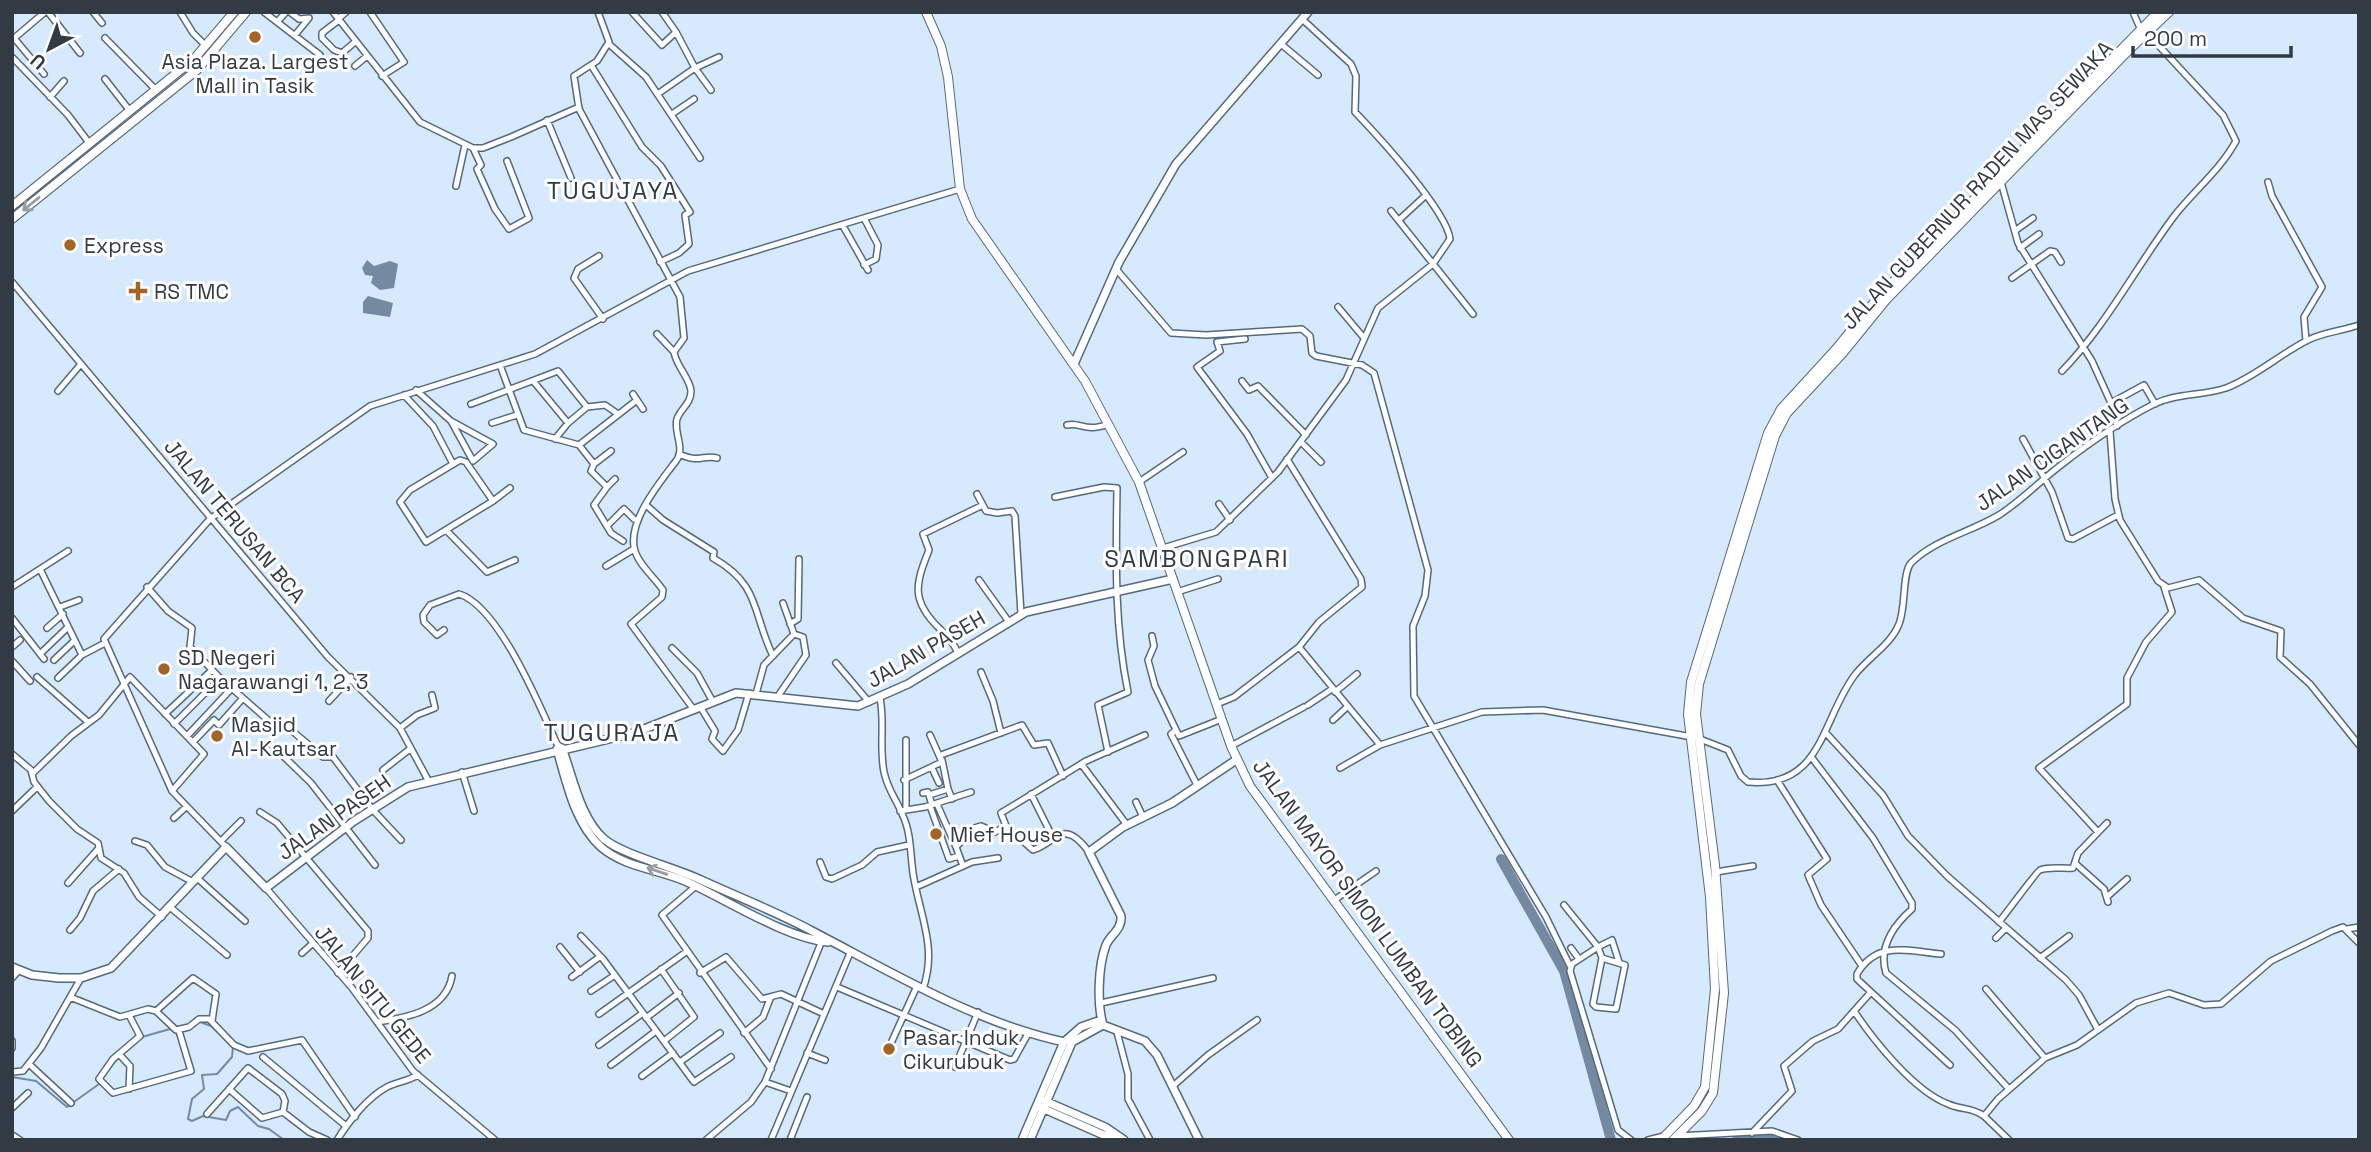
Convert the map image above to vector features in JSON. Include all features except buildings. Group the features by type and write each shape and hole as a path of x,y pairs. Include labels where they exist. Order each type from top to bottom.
{"main road":[{"path":"12,219 130,111 183,68 206,46 234,12"},
{"path":"12,206 57,176 97,142 188,76 220,46 246,12"},
{"name":"JALAN MAYOR SIMON LUMBAN TOBING","path":"926,12 941,46 948,77 960,189 972,219 1074,364 1139,482 1236,760 1250,786 1509,1140"},
{"name":"JALAN GUBERNUR RADEN MAS SEWAKA","path":"2144,31 2158,12"},
{"name":"JALAN GUBERNUR RADEN MAS SEWAKA","path":"1709,844 1696,738 1688,714 1691,682 1712,628 1775,436 1787,414 1824,368 1978,200 2144,31 2169,12"},
{"path":"183,68 188,76"},
{"name":"JALAN GUBERNUR RADEN MAS SEWAKA","path":"1978,200 2001,182 2098,77"},
{"path":"1669,1138 1708,1104 1716,1079 1724,993 1716,872 1709,844"},
{"path":"1669,1138 1701,1097 1707,1077 1715,989 1709,844"}],"street":[{"path":"33,12 38,18"},
{"path":"15,38 47,12 80,53"},
{"path":"93,12 102,23"},
{"path":"180,12 206,46"},
{"path":"264,12 320,55"},
{"path":"276,22 288,12 299,19 309,18 295,35"},
{"path":"333,12 422,123 465,145 483,148 579,107"},
{"path":"346,12 322,33 330,46 342,53 355,42"},
{"path":"370,12 404,62 382,76"},
{"path":"598,12 607,30 609,44 626,57 659,93 699,158"},
{"path":"632,12 660,45 677,32"},
{"path":"662,12 677,32 695,68 710,90"},
{"path":"1074,364 1116,269 1175,164 1308,12"},
{"path":"2062,371 2084,349 2174,216 2213,175 2236,141 2223,115 2144,31 2133,12"},
{"path":"1163,548 1203,537 1230,520 1272,478 1346,380 1378,308 1433,264 1450,239 1447,226 1425,196 1355,112 1356,76 1351,64 1302,19"},
{"path":"12,28 15,38 44,74"},
{"path":"105,38 156,90"},
{"path":"609,44 591,65 574,77 579,107 680,297 684,338 674,352"},
{"path":"1281,44 1318,75"},
{"path":"314,62 330,46"},
{"path":"355,66 367,56"},
{"path":"12,57 97,142"},
{"path":"659,93 695,68 719,57"},
{"path":"591,65 642,147 661,166 690,212 685,215 689,244 679,253 660,262"},
{"path":"105,79 130,111"},
{"path":"50,97 64,81"},
{"path":"671,114 694,99"},
{"path":"547,120 571,178"},
{"path":"456,186 465,145"},
{"path":"473,148 481,165 477,169 509,229 529,218 507,161"},
{"path":"2001,182 2020,248 2084,349 2111,403 2117,426"},
{"path":"2268,182 2272,196 2322,287 2304,317 2306,341"},
{"path":"223,844 172,791 105,643 106,634 210,519 362,411 416,390 535,354 670,280 701,267 865,220 960,189"},
{"path":"1400,219 1425,196"},
{"path":"1391,211 1473,314"},
{"path":"2016,230 2033,218"},
{"path":"843,226 866,268 877,259 878,246 865,220"},
{"path":"2020,248 2039,234"},
{"path":"2012,278 2052,250 2061,262"},
{"path":"599,256 578,269 574,278 603,319"},
{"path":"1116,269 1171,333 1245,339"},
{"name":"JALAN TERUSAN BCA","path":"12,282 328,657 400,728 428,780"},
{"path":"1338,307 1364,338"},
{"name":"JALAN CIGANTANG","path":"1777,780 1797,772 1812,758 1842,693 1856,672 1896,631 1904,609 1905,572 1909,565 1951,537 1999,515 2117,426 2155,404 2187,393 2224,388 2306,341 2359,325"},
{"path":"1272,478 1247,434 1197,367 1220,351 1217,342 1302,329 1310,336 1312,353 1316,356 1366,367 1374,373 1429,570 1425,596 1413,626 1413,683 1420,708 1546,917 1570,967 1618,1130 1631,1140"},
{"path":"606,566 634,546 646,505 656,483 677,461 679,454 676,423 690,402 690,386 674,352 657,334"},
{"path":"58,391 81,364"},
{"path":"500,365 524,430 579,445 594,464"},
{"path":"471,404 559,372 587,407"},
{"path":"1242,381 1250,390 1258,386 1306,435"},
{"path":"534,382 568,423"},
{"path":"2111,403 2144,385 2155,404"},
{"path":"416,390 451,421 493,444 472,461 451,421"},
{"path":"404,395 433,426 453,464"},
{"path":"579,445 635,397 643,409"},
{"path":"555,439 568,423 587,407 605,404 618,414"},
{"path":"492,423 517,415"},
{"path":"1067,425 1073,424 1092,430 1109,424"},
{"path":"460,437 468,430"},
{"path":"2098,832 2039,768 2127,704 2127,678 2146,642 2172,611 2164,587 2118,514 2110,431"},
{"path":"2023,439 2045,478 2059,510 2064,532 2070,539 2118,514"},
{"path":"1301,442 1321,462"},
{"path":"607,487 591,471 594,464 611,451"},
{"path":"1139,482 1183,452"},
{"path":"679,454 696,461 708,457 717,458"},
{"path":"493,501 466,462 460,460 403,495 400,502 424,542 447,531 493,501 510,488"},
{"path":"1217,704 1234,697 1299,647 1319,622 1362,587 1354,567 1287,460"},
{"path":"615,479 594,505 607,526 623,541"},
{"path":"1055,497 1117,487 1119,544 1116,593 1119,643 1128,691 1098,705 1108,752"},
{"path":"977,494 981,506 990,513 1012,511 1015,516 1021,614"},
{"path":"1219,504 1230,520"},
{"path":"646,505 663,520 715,553 713,558 737,573 757,608 773,656"},
{"path":"958,654 917,596 918,576 929,550 923,534 981,506"},
{"path":"607,526 624,509 634,519"},
{"path":"447,531 487,572 515,560"},
{"path":"634,546 663,590 662,597 631,624 715,731 712,739 723,751 735,737 764,665 794,634"},
{"path":"12,587 68,551"},
{"path":"790,624 797,619 798,614 796,586 799,559"},
{"path":"40,569 82,655"},
{"name":"JALAN PASEH","path":"223,844 266,888 398,791 428,780 559,747 634,733 726,696 752,693 845,705 869,702 958,654 1021,614 1172,579"},
{"path":"1177,592 1218,579"},
{"path":"979,580 1009,622"},
{"path":"2164,587 2199,580 2243,618 2281,631 2280,657 2310,684 2359,745"},
{"path":"147,587 168,611 190,625 193,632 191,647 220,678 275,727 284,724 323,758 333,757 372,809 401,840"},
{"path":"444,630 439,636 424,622 423,615 430,605 458,594 481,607 523,672 559,747 586,813 605,840 832,943 920,988 1029,1032 1064,1041"},
{"path":"47,628 62,611 79,600"},
{"path":"778,696 806,655 803,637 794,634 783,603"},
{"path":"12,618 42,657 68,627"},
{"path":"1152,636 1154,646 1148,660 1155,686 1180,736 1222,719"},
{"path":"12,647 20,640"},
{"path":"54,660 74,641"},
{"path":"58,678 82,655 105,643"},
{"path":"1299,647 1380,745"},
{"path":"672,648 697,673 713,702"},
{"path":"12,661 30,681"},
{"path":"836,663 869,702"},
{"path":"165,714 212,670"},
{"path":"981,673 993,701 1001,733"},
{"path":"1231,746 1306,706 1357,674"},
{"path":"37,677 88,722"},
{"path":"32,774 99,715 130,677 204,756 172,791"},
{"path":"329,701 351,677"},
{"path":"174,724 220,678"},
{"path":"187,736 232,688"},
{"path":"400,728 417,715 435,708 432,695"},
{"path":"193,742 214,719 219,724 243,698"},
{"path":"880,698 883,712 880,746 884,772 891,796 903,810"},
{"path":"1333,720 1346,707"},
{"path":"1340,768 1380,745 1482,712 1543,710 1696,738 1728,750 1741,776 1748,782 1777,780 1827,859 1808,873 1818,900 1862,966"},
{"path":"904,780 932,768 942,757 1024,726 1034,745 1048,743 1063,776"},
{"path":"1177,730 1171,734 1197,785"},
{"path":"1825,732 1883,795 1908,836 1947,876 2072,987 2097,1028"},
{"path":"930,735 942,757 940,791"},
{"path":"1102,1023 1105,949 1121,925 1121,916 1089,852 1070,835 1052,836 1033,850 1006,826 1001,813 1082,765 1145,735"},
{"path":"892,1041 920,988 931,960 903,810 906,740"},
{"path":"274,746 303,774 375,865"},
{"path":"383,770 410,749"},
{"path":"12,755 32,774 37,787 77,829 93,838 101,858 129,878 139,897 162,917"},
{"path":"1812,758 1873,838 1911,898 1912,909 1894,925 1887,948 1884,967 1888,976 1955,1030 2009,1089"},
{"path":"1089,852 1127,825 1236,760"},
{"path":"1082,765 1127,825"},
{"path":"932,768 952,799"},
{"path":"462,772 474,811"},
{"path":"12,811 37,787"},
{"path":"948,789 926,794 956,846 963,866"},
{"path":"903,810 933,805 971,792"},
{"path":"1031,794 1052,836"},
{"path":"1779,803 1787,799"},
{"path":"1136,802 1143,817"},
{"path":"933,805 949,859 959,856"},
{"path":"174,818 186,807"},
{"path":"260,812 276,823 369,933 338,973"},
{"path":"12,978 16,969 41,977 81,978 110,968 162,917 241,821"},
{"path":"1999,922 2027,888 2035,873 2040,869 2072,868 2076,864 2077,855 2107,823"},
{"path":"956,846 978,827 995,832 1006,826"},
{"path":"135,841 147,845 168,869 194,880 245,921"},
{"path":"820,862 827,877 832,879 862,865 877,852 909,845"},
{"path":"68,883 99,848"},
{"path":"916,887 963,866 998,858"},
{"path":"2076,864 2108,899 2127,879"},
{"path":"1716,872 1753,866"},
{"path":"70,930 80,918 93,891 119,869"},
{"path":"1333,901 1376,871"},
{"path":"685,877 696,886 789,931 823,939"},
{"path":"696,886 662,915 700,973 771,1069"},
{"name":"JALAN SITU GEDE","path":"266,888 418,1074 495,1140"},
{"path":"1564,905 1598,947 1602,958 1593,1004 1596,1007 1616,1009 1625,965 1602,958"},
{"path":"170,907 227,955"},
{"path":"1984,1116 2009,1089 2045,1058 2075,1046 2136,1003 2169,993 2204,1005 2221,1004 2284,953 2339,928 2359,927"},
{"path":"1996,938 2006,928"},
{"path":"2347,929 2359,943"},
{"path":"581,936 615,975 696,1083 731,1057"},
{"path":"2040,958 2069,936"},
{"path":"706,1140 751,1102 765,1082 823,939"},
{"path":"1570,967 1612,940 1619,962"},
{"path":"302,953 312,944"},
{"path":"560,947 580,972"},
{"path":"1571,948 1580,959"},
{"path":"1941,954 1887,948 1862,966 1857,979 1950,1065"},
{"path":"599,1014 686,952"},
{"path":"771,1140 850,953"},
{"path":"700,973 726,957 762,999 781,994 824,1014"},
{"path":"572,977 598,958"},
{"path":"661,969 694,1017 664,1041"},
{"path":"591,992 615,975"},
{"path":"377,1022 422,1013 448,989 452,976"},
{"path":"12,1072 21,1072 41,1048 81,978"},
{"path":"156,1011 193,978 216,994 212,1021"},
{"path":"1101,1003 1213,978"},
{"path":"836,987 967,1039 1012,1060 1029,1032"},
{"path":"1986,989 2045,1058"},
{"path":"1752,1133 1792,1091 1784,1066 1813,1041 1838,1029 1871,992"},
{"path":"599,1045 679,993"},
{"path":"70,997 115,1015 129,1016 148,1009 156,1011 173,1029 180,1032"},
{"path":"744,1033 763,1017 770,999"},
{"path":"1854,1011 1884,1052 1934,1096 1945,1104 1971,1108 1984,1116 2009,1140"},
{"path":"955,1067 978,1012"},
{"path":"129,1016 141,1035 120,1055 101,1082 113,1093 191,1071 180,1032"},
{"path":"180,1032 198,1019 212,1021 234,1045 248,1051 302,1040 355,1117"},
{"path":"1174,1086 1208,1055 1257,1020"},
{"path":"1023,1140 1072,1042 1102,1023"},
{"path":"1030,1140 1064,1041 1081,1027 1102,1023 1117,1032 1145,1041 1157,1055 1199,1140"},
{"path":"611,1065 656,1031"},
{"path":"1117,1032 1128,1074 1128,1099 1150,1140"},
{"path":"680,1062 720,1033"},
{"path":"12,1041 12,1048"},
{"path":"642,1076 673,1053"},
{"path":"807,1053 825,1060"},
{"path":"120,1055 131,1070 129,1089"},
{"path":"263,1056 346,1126"},
{"path":"29,1064 71,1103"},
{"path":"207,1114 248,1068 282,1094 285,1101 283,1112"},
{"path":"337,1140 346,1126 386,1088 406,1082 418,1074"},
{"path":"765,1082 791,1091"},
{"path":"229,1089 262,1118 283,1112"},
{"path":"12,1108 28,1093"},
{"path":"790,1140 807,1097"},
{"path":"1043,1104 1115,1140"},
{"path":"1043,1104 1105,1127 1124,1140"},
{"path":"283,1112 309,1132 327,1140"},
{"path":"1648,1140 1783,1132 1798,1140"},
{"path":"13,1137 20,1140"}],"water":[{"path":"367,260 374,266 390,261 398,264 394,288 380,290 371,283 373,276 365,275 362,268"},
{"path":"368,296 393,303 390,317 363,313 363,302"}],"waterway":[{"path":"1501,859 1564,971 1611,1140"},
{"path":"200,1022 211,1026 224,1038"},
{"path":"142,1037 170,1029 173,1031"},
{"path":"233,1047 232,1057 217,1074 202,1075 204,1089 192,1099 188,1119 192,1121 203,1116 226,1120 230,1111 238,1107 258,1126 269,1129 284,1140"},
{"path":"112,1065 120,1056"},
{"path":"12,1077 36,1081 67,1107 99,1084"},
{"path":"1737,1140 1762,1136 1789,1140"}],"place":[{"name":"Asia Plaza. Largest Mall in Tasik","path":"255,37"},
{"name":"Express","path":"70,245"},
{"name":"RS TMC","path":"138,291"},
{"name":"SD Negeri Nagarawangi 1, 2, 3","path":"164,669"},
{"name":"Masjid Al-Kautsar","path":"217,736"},
{"name":"Mief House","path":"936,834"},
{"name":"Pasar Induk Cikurubuk","path":"889,1049"}],"district":[{"name":"TUGUJAYA","path":"613,190"},
{"name":"SAMBONGPARI","path":"1197,558"},
{"name":"TUGURAJA","path":"612,732"}]}
